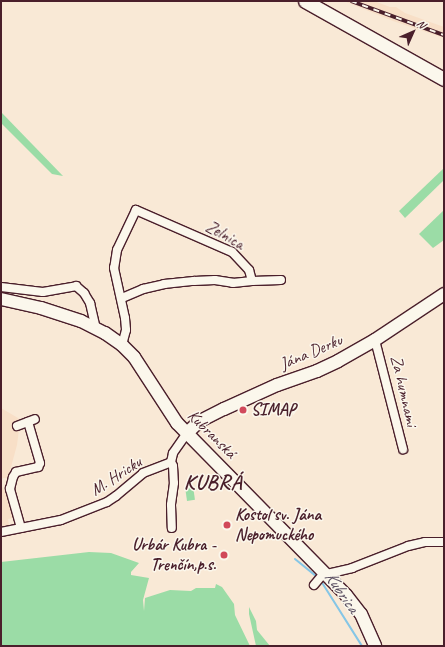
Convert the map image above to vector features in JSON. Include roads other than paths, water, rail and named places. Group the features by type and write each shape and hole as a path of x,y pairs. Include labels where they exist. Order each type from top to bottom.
{"main road":[{"path":"305,1 444,79"}],"street":[{"name":"Zelnica","path":"122,345 126,330 122,298 114,268 117,250 136,210 232,252 249,270 252,281"},
{"path":"122,298 143,289 164,284 215,280 233,283 281,280"},
{"name":"Kubranská","path":"96,328 90,303 79,288 72,286 43,292 2,287 1,299 41,308 77,320 96,328 122,345 134,357 170,415 321,578 361,614 375,646"},
{"path":"41,308 43,292"},
{"name":"Jána Derku","path":"187,433 200,421 218,412 277,385 317,371 375,340 444,294"},
{"name":"Za humnami","path":"375,340 403,449"},
{"path":"17,426 32,420 40,463 38,467 16,472 13,477 10,489 21,528"},
{"path":"172,528 171,505 174,483 173,466 171,462 173,453 187,433"},
{"name":"M. Hricku","path":"1,532 62,520 91,510 116,496 143,473 171,462"},
{"path":"321,578 352,568 408,546 425,542 444,542"}],"waterway":[{"name":"Kubrica","path":"295,559 317,577"},
{"name":"Kubrica","path":"321,581 362,646"}],"railway":[{"path":"351,1 444,35"}],"place":[{"name":"SIMAP","path":"243,410"},
{"name":"Kostol sv. Jána Nepomuckého","path":"227,525"},
{"name":"Urbár Kubra - Trenčín,p.s.","path":"224,555"}],"district":[{"name":"KUBRÁ","path":"213,482"}]}
